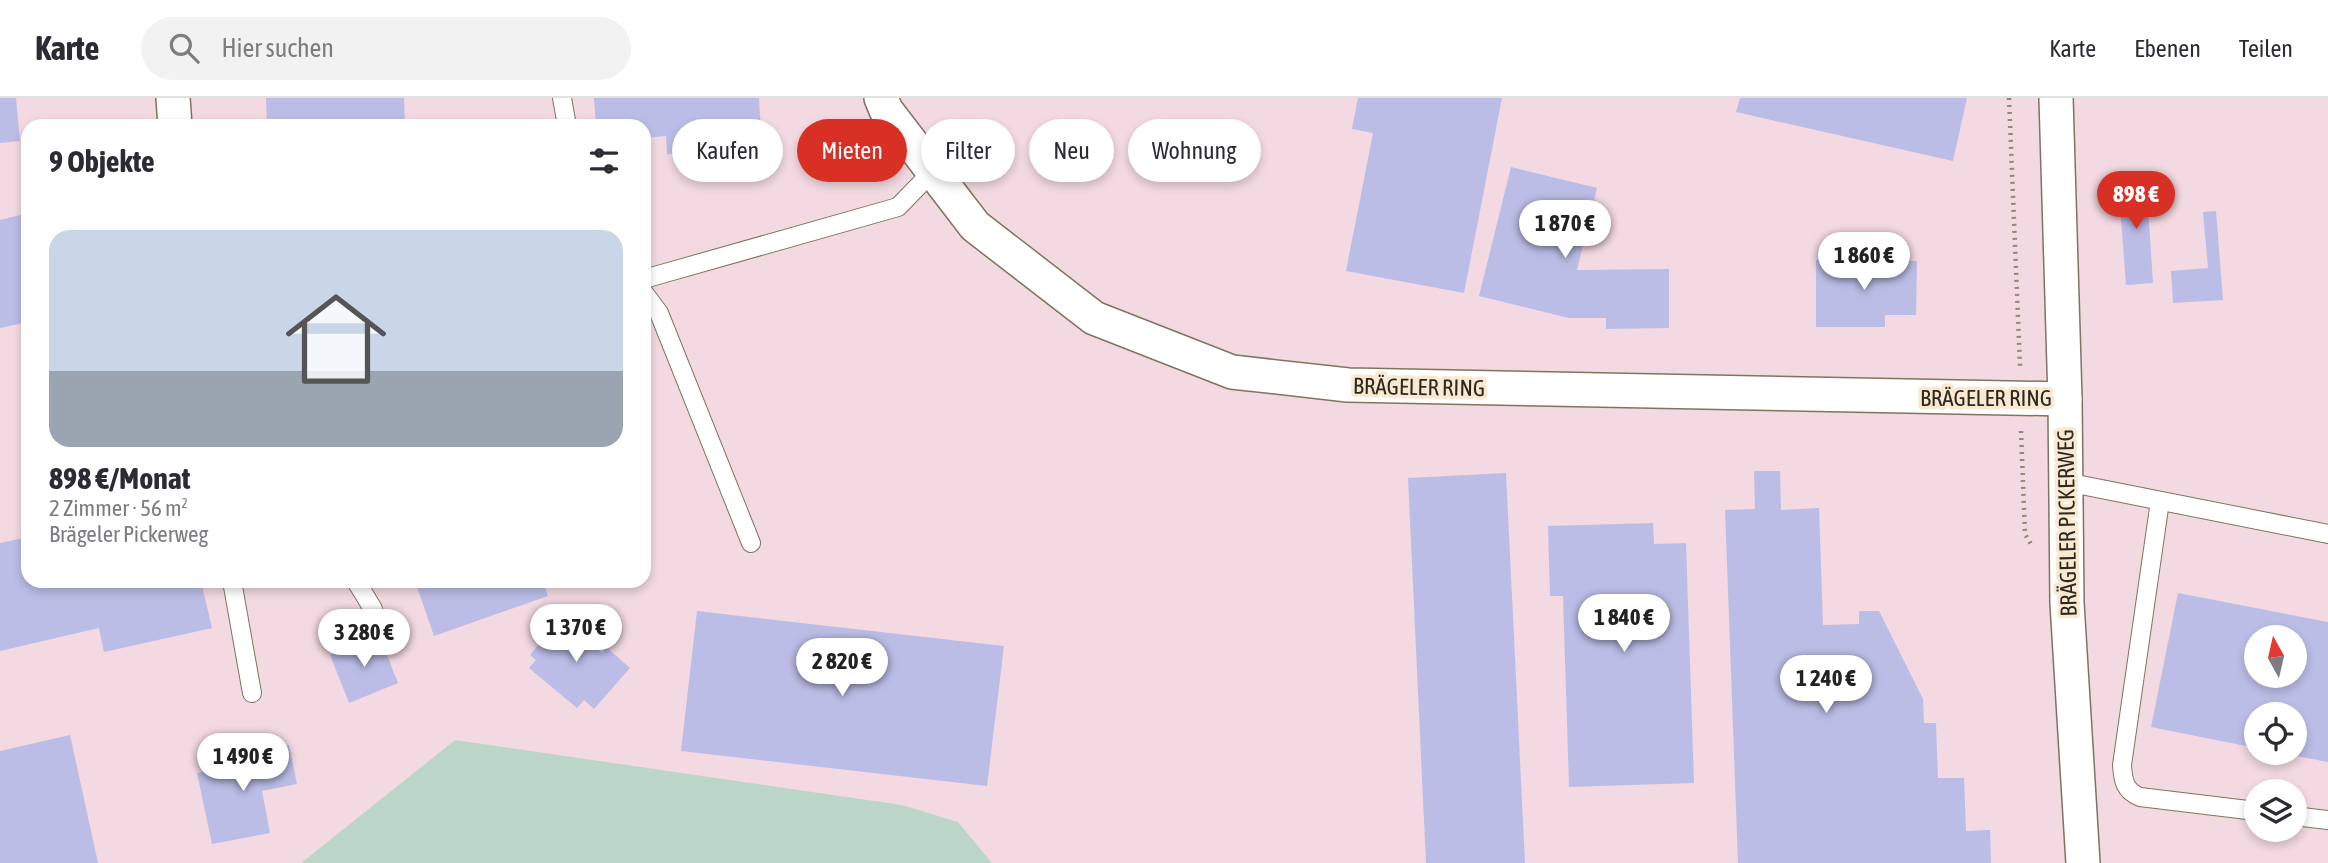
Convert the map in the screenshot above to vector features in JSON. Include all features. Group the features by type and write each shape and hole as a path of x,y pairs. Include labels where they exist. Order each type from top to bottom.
{"street":[{"path":"173,98 174,119"},
{"name":"BRÄGELER RING","path":"881,98 886,110 921,155"},
{"name":"BRÄGELER PICKERWEG","path":"2056,98 2065,399 2067,603 2083,863"},
{"name":"BRÄGELER RING","path":"941,182 975,226 1094,318 1232,372 1348,385 2065,399"}],"lane":[{"path":"562,98 566,119"},
{"path":"651,277 898,207 922,182"},
{"path":"651,302 659,313 751,543"},
{"path":"2066,482 2328,534"},
{"path":"2160,501 2122,765 2123,779 2131,793 2140,797 2244,810"},
{"path":"233,588 252,693"},
{"path":"360,588 373,609"},
{"path":"2307,818 2328,820"}],"path":[{"path":"2009,98 2025,534 2039,557"}],"shaded area":[{"path":"0,98 2328,98 2328,863 992,863 958,822 455,740 301,863 0,863"}],"green space":[{"path":"455,740 902,805 958,822 992,863 301,863"}],"building":[{"path":"0,98 16,98 20,141 0,143"},
{"path":"266,98 404,98 405,119 267,119"},
{"path":"594,98 759,98 760,119 672,119 672,154 667,154 666,136 651,137 651,119 596,119"},
{"path":"1358,98 1502,98 1464,293 1346,271 1373,133 1352,129"},
{"path":"1740,98 1967,98 1953,161 1736,112"},
{"path":"1511,167 1597,188 1577,270 1669,269 1669,328 1606,329 1606,318 1569,318 1479,296"},
{"path":"2146,177 2153,283 2126,285 2118,179"},
{"path":"2216,211 2223,300 2173,303 2171,271 2208,268 2203,212"},
{"path":"21,215 21,324 0,328 0,220"},
{"path":"1816,260 1917,261 1916,315 1885,315 1885,327 1816,327"},
{"path":"1754,471 1780,471 1781,510 1819,508 1823,625 1859,624 1859,611 1879,611 1923,699 1924,723 1936,723 1938,778 1964,778 1966,831 1990,830 1991,863 1738,863 1725,510 1755,509"},
{"path":"1506,473 1525,863 1426,863 1408,478"},
{"path":"1653,523 1654,544 1686,543 1694,783 1569,787 1563,596 1550,596 1548,526"},
{"path":"21,538 21,588 203,588 212,628 104,652 99,628 0,651 0,543"},
{"path":"417,588 545,588 548,596 434,636"},
{"path":"2178,593 2328,622 2328,762 2307,758 2307,702 2244,702 2244,746 2151,727"},
{"path":"566,611 586,628 581,635 602,653 606,647 630,668 594,709 584,700 577,708 529,668 536,660 530,655"},
{"path":"697,611 1004,646 987,786 681,751"},
{"path":"379,635 398,683 349,703 330,655"},
{"path":"70,735 98,863 0,863 0,751"},
{"path":"289,745 297,784 262,791 270,833 212,844 197,773 210,771 209,761 236,756 238,763 250,761 249,754"}]}
